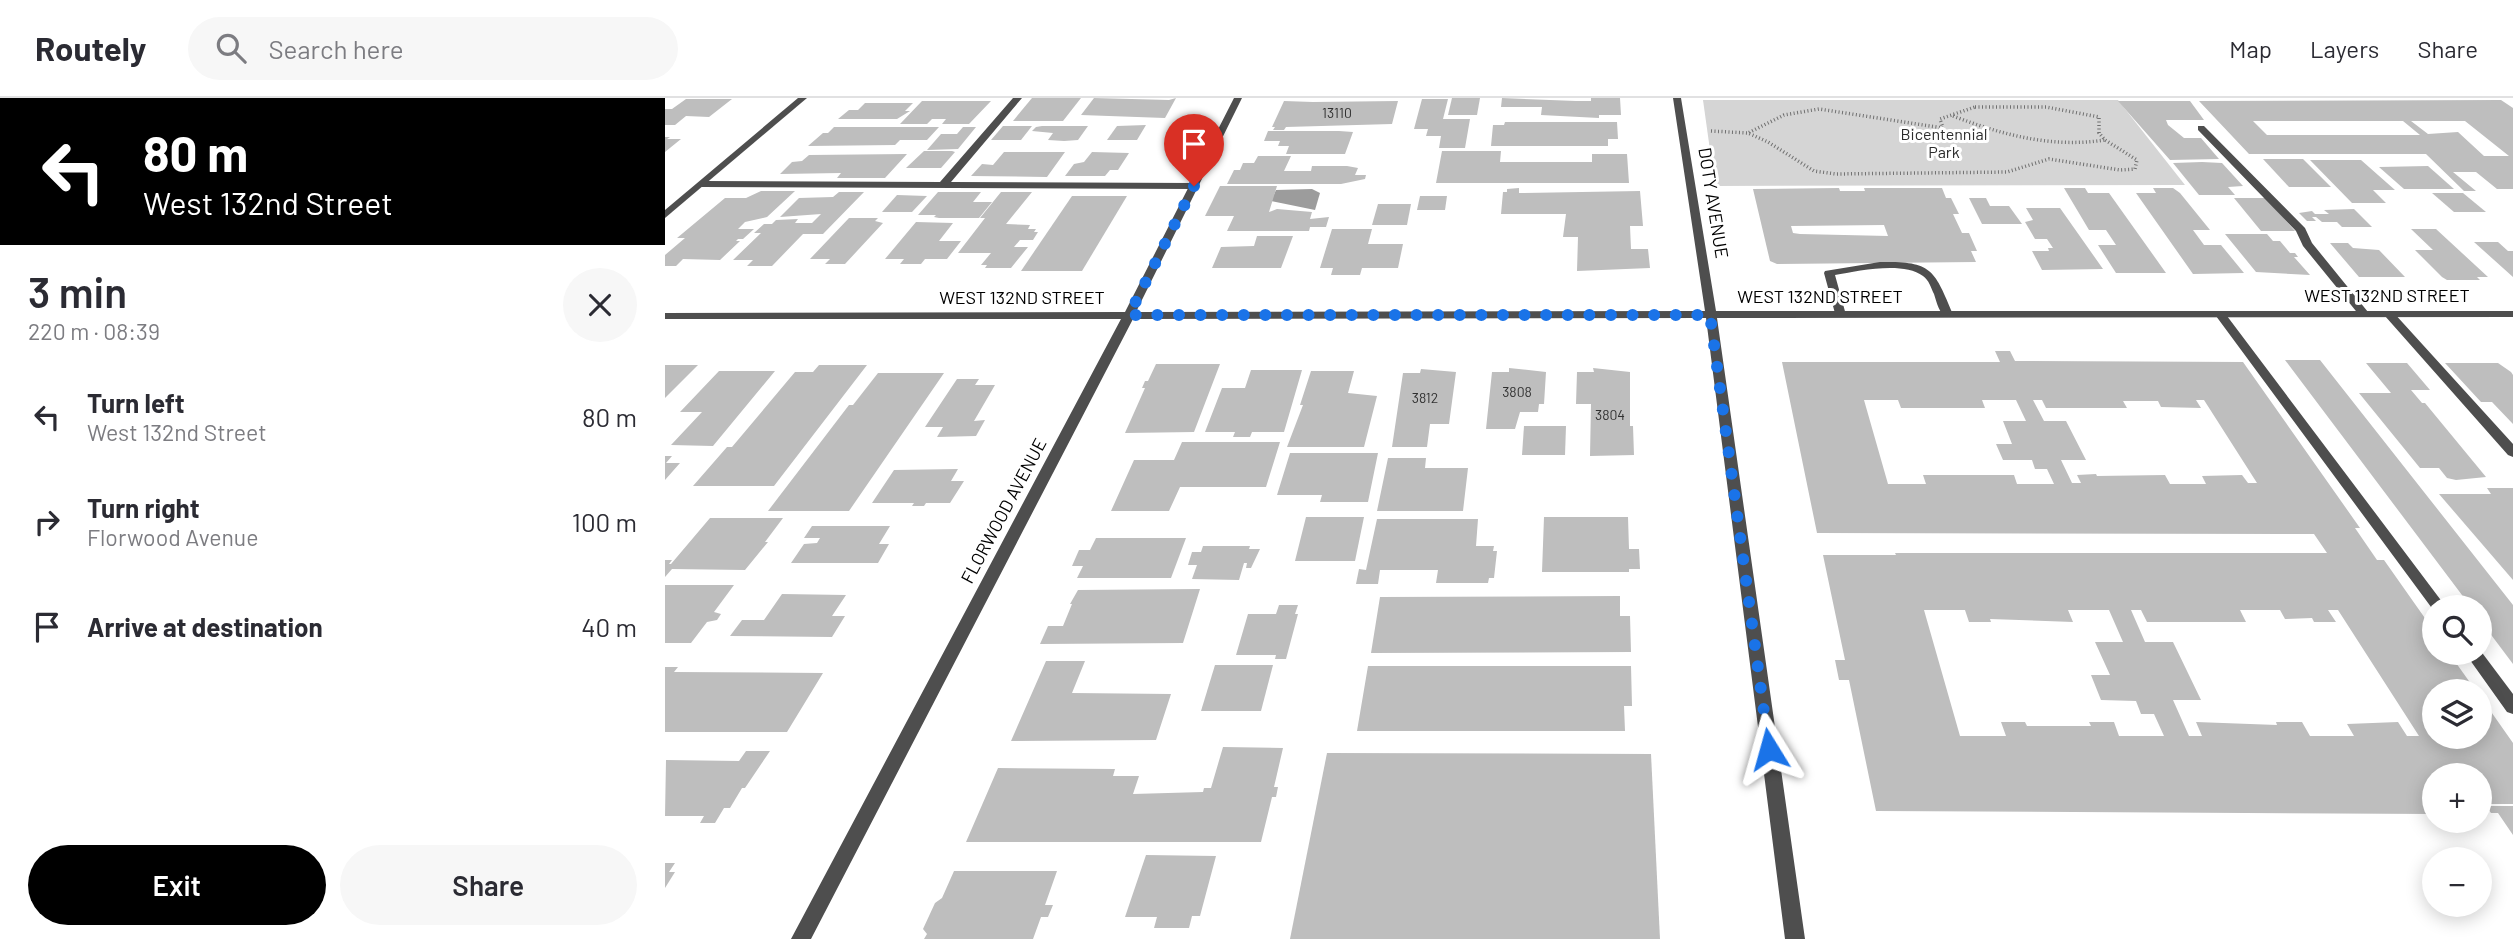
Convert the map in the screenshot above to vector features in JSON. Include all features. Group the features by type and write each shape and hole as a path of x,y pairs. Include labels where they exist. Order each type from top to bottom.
{"street":[{"path":"665,215 803,98"},
{"path":"943,185 1018,98"},
{"name":"FLORWOOD AVENUE","path":"801,939 1129,315 1238,98"},
{"name":"DOTY AVENUE","path":"1677,98 1710,315 1795,939"},
{"path":"2201,128 2301,230 2307,244 2364,314"},
{"path":"702,184 1194,186"},
{"path":"1840,315 1829,273 1859,267 1890,266 1914,268 1929,275 1947,314"},
{"path":"2220,314 2430,595"},
{"path":"2389,314 2513,452"},
{"name":"WEST 132ND STREET","path":"665,316 2513,314"},
{"path":"2482,665 2513,707"}],"path":[{"path":"1682,130 1748,134 1768,142 1814,171 1836,174 2007,172 2049,159 2120,170 2135,169 2137,160 2105,140 2099,132 2099,117 2065,109 1975,107 1940,119 1943,128 1827,109 1791,111 1769,119 1748,134"},
{"path":"1953,116 2009,137 2047,142 2089,143 2105,140"}],"green space":[{"name":"Bicentennial Park","path":"1703,100 2118,100 2185,185 1715,186"}],"shaded area":[{"path":"1312,189 1320,193 1315,210 1271,201 1276,190"}],"building":[{"path":"1032,98 1081,98 1063,121 1013,121"},
{"path":"1094,98 1176,98 1165,118 1081,115"},
{"path":"1452,98 1480,98 1477,115 1448,115"},
{"path":"1502,98 1591,101 1591,98 1620,98 1621,115 1599,115 1599,118 1541,115 1542,107 1501,107"},
{"path":"686,99 732,99 709,117 686,116 675,125 665,125 665,109 672,109"},
{"path":"1422,99 1448,99 1443,119 1470,119 1465,148 1439,148 1441,136 1426,136 1428,129 1414,129"},
{"path":"2501,100 2513,108 2513,189 2497,189 2476,172 2453,172 2476,191 2464,191 2426,154 2249,154 2199,101","holes":["2253,121 2403,121 2420,135 2267,135","2411,121 2465,121 2509,156 2484,156 2458,132 2428,134"]},
{"path":"922,101 991,101 969,124 942,124 946,119 932,119 927,124 900,124"},
{"path":"1284,101 1398,101 1392,124 1286,127 1284,130 1273,130"},
{"path":"2118,101 2190,101 2204,120 2166,120 2168,125 2184,138 2201,138 2219,159 2170,160"},
{"path":"865,103 913,103 905,111 910,111 897,119 838,119 849,110 858,110"},
{"path":"1505,122 1617,122 1618,139 1608,139 1608,146 1491,146 1493,125 1504,125"},
{"path":"1146,125 1137,140 1107,140 1117,126"},
{"path":"1003,126 1032,126 1021,140 991,140"},
{"path":"1042,126 1088,126 1078,140 1064,141 1048,140 1053,133 1032,131"},
{"path":"834,127 939,127 927,140 900,140 895,145 808,146"},
{"path":"963,127 976,127 958,149 927,150 941,134 957,134"},
{"path":"1268,131 1353,132 1345,154 1286,154 1289,146 1278,146 1280,141 1264,141"},
{"path":"665,137 670,137 667,139 681,139 665,152"},
{"path":"924,151 955,152 941,168 906,168"},
{"path":"1442,151 1501,151 1500,162 1592,162 1592,154 1627,154 1629,183 1436,183"},
{"path":"1004,152 1065,152 1047,177 971,176 982,164 993,165"},
{"path":"1092,152 1129,153 1118,170 1110,170 1105,176 1065,176 1074,164 1084,162"},
{"path":"907,154 885,178 837,178 841,173 780,174 792,162 802,161 809,155"},
{"path":"1258,156 1291,156 1284,171 1311,171 1312,166 1347,166 1358,168 1355,175 1366,175 1365,179 1341,184 1227,184 1234,170 1240,170 1243,163 1254,163"},
{"path":"2263,159 2303,159 2331,187 2289,187"},
{"path":"2310,160 2361,160 2395,190 2373,190 2386,203 2352,203"},
{"path":"2173,163 2222,163 2243,186 2228,187 2235,195 2199,195"},
{"path":"2428,166 2454,189 2404,189 2379,167"},
{"path":"1220,186 1277,186 1269,212 1277,209 1312,212 1310,219 1329,217 1326,227 1310,227 1309,231 1227,231 1234,216 1205,216"},
{"path":"1519,188 1519,193 1640,191 1643,226 1630,226 1631,249 1648,249 1650,268 1577,271 1578,237 1563,237 1566,214 1501,214 1503,192"},
{"path":"1839,188 1840,191 1865,191 1864,188 1942,188 1946,198 1951,198 1959,214 1953,214 1962,233 1969,233 1977,251 1971,251 1976,262 1777,264 1770,261 1753,189","holes":["1884,225 1888,236 1800,234 1793,233 1791,226"]},
{"path":"2064,188 2085,188 2088,193 2109,193 2166,273 2116,273 2098,245 2116,245 2106,230 2089,230"},
{"path":"2153,188 2173,188 2180,193 2210,230 2193,230 2204,245 2221,245 2244,273 2193,274 2136,193 2156,193"},
{"path":"761,191 795,191 767,217 745,222 738,229 754,229 743,239 738,239 736,241 740,241 720,260 683,259 676,266 665,266 665,255 685,238 677,238 725,198 746,198"},
{"path":"839,192 864,192 823,234 803,234 772,266 747,266 753,260 733,260 761,233 754,233 764,224 772,224 776,220 798,219 795,223 812,223 821,214 780,217 799,198 833,197"},
{"path":"938,192 981,192 973,202 992,202 979,218 918,215"},
{"path":"1001,192 1032,192 1006,224 1030,225 1028,229 1036,229 1034,232 1038,232 1033,240 1020,240 1014,247 1028,247 1011,268 985,268 987,265 981,265 991,253 958,253 985,218 980,218"},
{"path":"2432,193 2463,193 2486,212 2454,212"},
{"path":"897,195 927,196 912,212 882,212"},
{"path":"1072,196 1127,196 1082,271 1021,271"},
{"path":"1420,196 1447,196 1445,210 1417,210"},
{"path":"1969,198 1986,198 1990,206 2009,206 2022,224 1982,224"},
{"path":"2234,198 2266,198 2295,231 2261,231"},
{"path":"1378,204 1411,204 1407,225 1372,225"},
{"path":"2026,208 2060,208 2103,269 2042,270 2032,251 2049,251 2048,248 2053,248 2047,239 2035,239 2025,222 2033,220"},
{"path":"2354,209 2372,227 2342,227 2337,222 2322,222 2316,217 2312,217 2316,221 2307,221 2299,213 2312,211 2315,214 2329,214 2324,210"},
{"path":"849,218 878,218 875,221 883,223 845,264 825,264 830,259 810,259"},
{"path":"916,222 953,223 939,241 961,241 947,259 925,259 921,264 900,264 904,259 885,259"},
{"path":"1332,229 1372,229 1368,244 1403,244 1398,268 1362,268 1360,275 1331,275 1333,268 1320,268"},
{"path":"2411,229 2436,229 2488,277 2477,277 2480,280 2447,280 2442,277 2415,250 2433,250"},
{"path":"2225,234 2267,234 2273,241 2280,241 2290,253 2295,253 2298,257 2294,257 2310,275 2256,272"},
{"path":"1257,236 1293,236 1281,268 1212,268 1221,247 1254,246"},
{"path":"2474,242 2498,242 2508,251 2513,251 2513,277"},
{"path":"2330,243 2348,243 2353,248 2379,250 2405,277 2359,277"},
{"path":"1995,351 2010,351 2015,361 2243,362 2360,528 2355,528 2377,560 2384,560 2422,614 2422,665 2458,665 2467,679 2422,679 2422,749 2492,749 2492,713 2513,743 2513,804 2492,804 2492,763 2422,763 2422,814 1876,811 1849,680 1839,680 1835,660 1845,660 1823,555 2327,553 2314,534 1817,533 1782,362 2000,362","holes":["1864,400 1898,400 1901,408 1985,408 1982,400 2016,400 2026,421 2003,421 2012,444 1996,444 2003,460 2032,460 2035,469 2047,469 2054,484 2017,484 2014,475 1923,475 1926,484 1888,484","2033,400 2042,400 2046,408 2127,408 2123,401 2158,401 2161,407 2201,408 2196,400 2204,400 2257,483 2248,483 2242,475 2202,476 2206,484 2170,484 2165,475 2096,474 2077,475 2081,483 2072,483 2061,460 2086,460 2066,421 2044,421","1924,610 1965,610 1969,622 1991,622 1990,619 2073,622 2068,610 2109,610 2123,642 2095,642 2110,675 2091,675 2101,700 2136,701 2141,714 2154,714 2164,736 2119,736 2114,722 2089,722 2091,726 2027,726 2025,722 2001,722 2006,736 1960,736","2131,610 2141,610 2147,622 2246,622 2240,610 2280,610 2285,619 2312,618 2314,622 2336,622 2328,610 2338,610 2419,736 2407,736 2398,722 2347,724 2354,736 2310,736 2302,722 2276,722 2277,725 2196,722 2202,736 2189,736 2173,700 2201,700 2173,642 2145,642"]},
{"path":"2285,360 2320,360 2513,605 2513,664 2492,636 2492,595 2462,595"},
{"path":"2366,363 2407,363 2430,390 2411,390 2425,403 2486,477 2456,480 2447,478 2439,468 2420,468 2359,393 2391,393"},
{"path":"2445,363 2498,363 2511,372 2513,424 2492,402 2481,402"},
{"path":"1156,364 1220,364 1194,432 1125,433 1145,388 1142,388 1145,381 1148,381"},
{"path":"665,365 698,365 665,398"},
{"path":"819,365 867,365 774,486 693,486 727,447 732,447 795,372 813,372"},
{"path":"1509,368 1546,372 1544,404 1539,404 1538,412 1520,412 1515,429 1486,429 1492,372 1509,372"},
{"path":"1593,368 1630,372 1630,426 1633,426 1634,455 1590,456 1591,404 1576,404 1577,372 1594,372"},
{"path":"1421,369 1456,372 1449,424 1430,424 1427,447 1392,447 1403,373 1420,373"},
{"path":"1251,370 1302,370 1284,432 1252,432 1250,437 1233,437 1235,432 1205,432 1222,388 1245,388"},
{"path":"719,371 775,371 713,446 671,445 702,412 680,412"},
{"path":"1311,371 1354,371 1348,393 1377,396 1364,447 1287,447 1303,405 1300,405"},
{"path":"878,373 944,373 849,511 768,511 849,405 853,405"},
{"path":"957,379 979,379 975,385 995,385 974,421 985,420 976,436 937,437 943,427 925,427"},
{"path":"1524,426 1566,426 1565,455 1522,455"},
{"path":"1182,442 1280,442 1266,487 1180,487 1169,511 1111,511 1134,460 1174,460"},
{"path":"1290,453 1378,453 1368,502 1320,502 1322,495 1277,495"},
{"path":"665,456 672,456 666,463 680,463 665,480"},
{"path":"1388,458 1426,458 1425,468 1468,468 1463,511 1377,511"},
{"path":"958,469 951,481 964,481 950,503 912,506 914,503 872,503 894,470"},
{"path":"2487,488 2513,488 2513,580 2439,494 2491,494"},
{"path":"1306,517 1364,517 1355,561 1295,561"},
{"path":"1544,517 1628,517 1629,549 1639,549 1640,569 1629,569 1629,572 1542,572"},
{"path":"710,518 783,518 745,570 672,569 665,577 665,560 672,560 671,564"},
{"path":"1377,519 1478,519 1476,546 1494,546 1493,551 1497,551 1494,578 1489,578 1488,583 1436,583 1438,570 1380,570 1378,584 1356,584 1359,569 1366,570"},
{"path":"812,526 890,526 879,544 889,544 878,563 791,563 804,544 817,543 820,538 804,538"},
{"path":"1096,538 1186,538 1171,578 1077,578 1083,566 1072,566 1079,550 1090,550"},
{"path":"1203,546 1250,546 1249,549 1260,549 1251,568 1246,568 1247,563 1244,563 1239,580 1192,579 1197,565 1188,565 1192,552 1201,552"},
{"path":"665,585 734,585 714,612 721,614 717,620 707,622 691,643 665,643"},
{"path":"1200,589 1183,643 1040,644 1048,626 1063,626 1078,590"},
{"path":"782,594 846,595 832,616 845,616 832,637 730,636 742,620 764,620"},
{"path":"1620,596 1620,616 1630,616 1631,652 1371,653 1380,597"},
{"path":"1279,605 1298,605 1286,659 1275,659 1276,655 1236,655 1248,614 1276,614"},
{"path":"1046,661 1085,661 1072,693 1171,694 1156,740 1011,741"},
{"path":"1215,665 1273,665 1261,711 1201,711"},
{"path":"1368,666 1631,666 1632,706 1624,706 1625,731 1357,731"},
{"path":"665,667 678,667 674,672 823,673 787,732 665,732"},
{"path":"1223,747 1283,748 1274,787 1278,787 1276,797 1272,797 1261,842 966,842 998,768 1115,769 1113,776 1139,776 1133,794 1203,792 1204,788 1211,788"},
{"path":"746,751 770,751 730,808 724,808 715,823 700,823 704,816 665,816 666,760 739,761"},
{"path":"1327,753 1651,754 1660,939 1290,939"},
{"path":"2492,806 2513,806 2513,835 2498,813 2492,813"},
{"path":"1146,855 1216,856 1200,916 1192,916 1189,928 1154,928 1157,917 1125,917"},
{"path":"665,863 675,863 669,872 675,872 665,888"},
{"path":"954,871 1057,871 1045,905 1053,905 1048,917 1041,917 1033,939 924,939 927,934 923,929 935,903 942,898"}],"route":[{"path":"1194,186 1129,315 1710,315 1769,749"}]}
